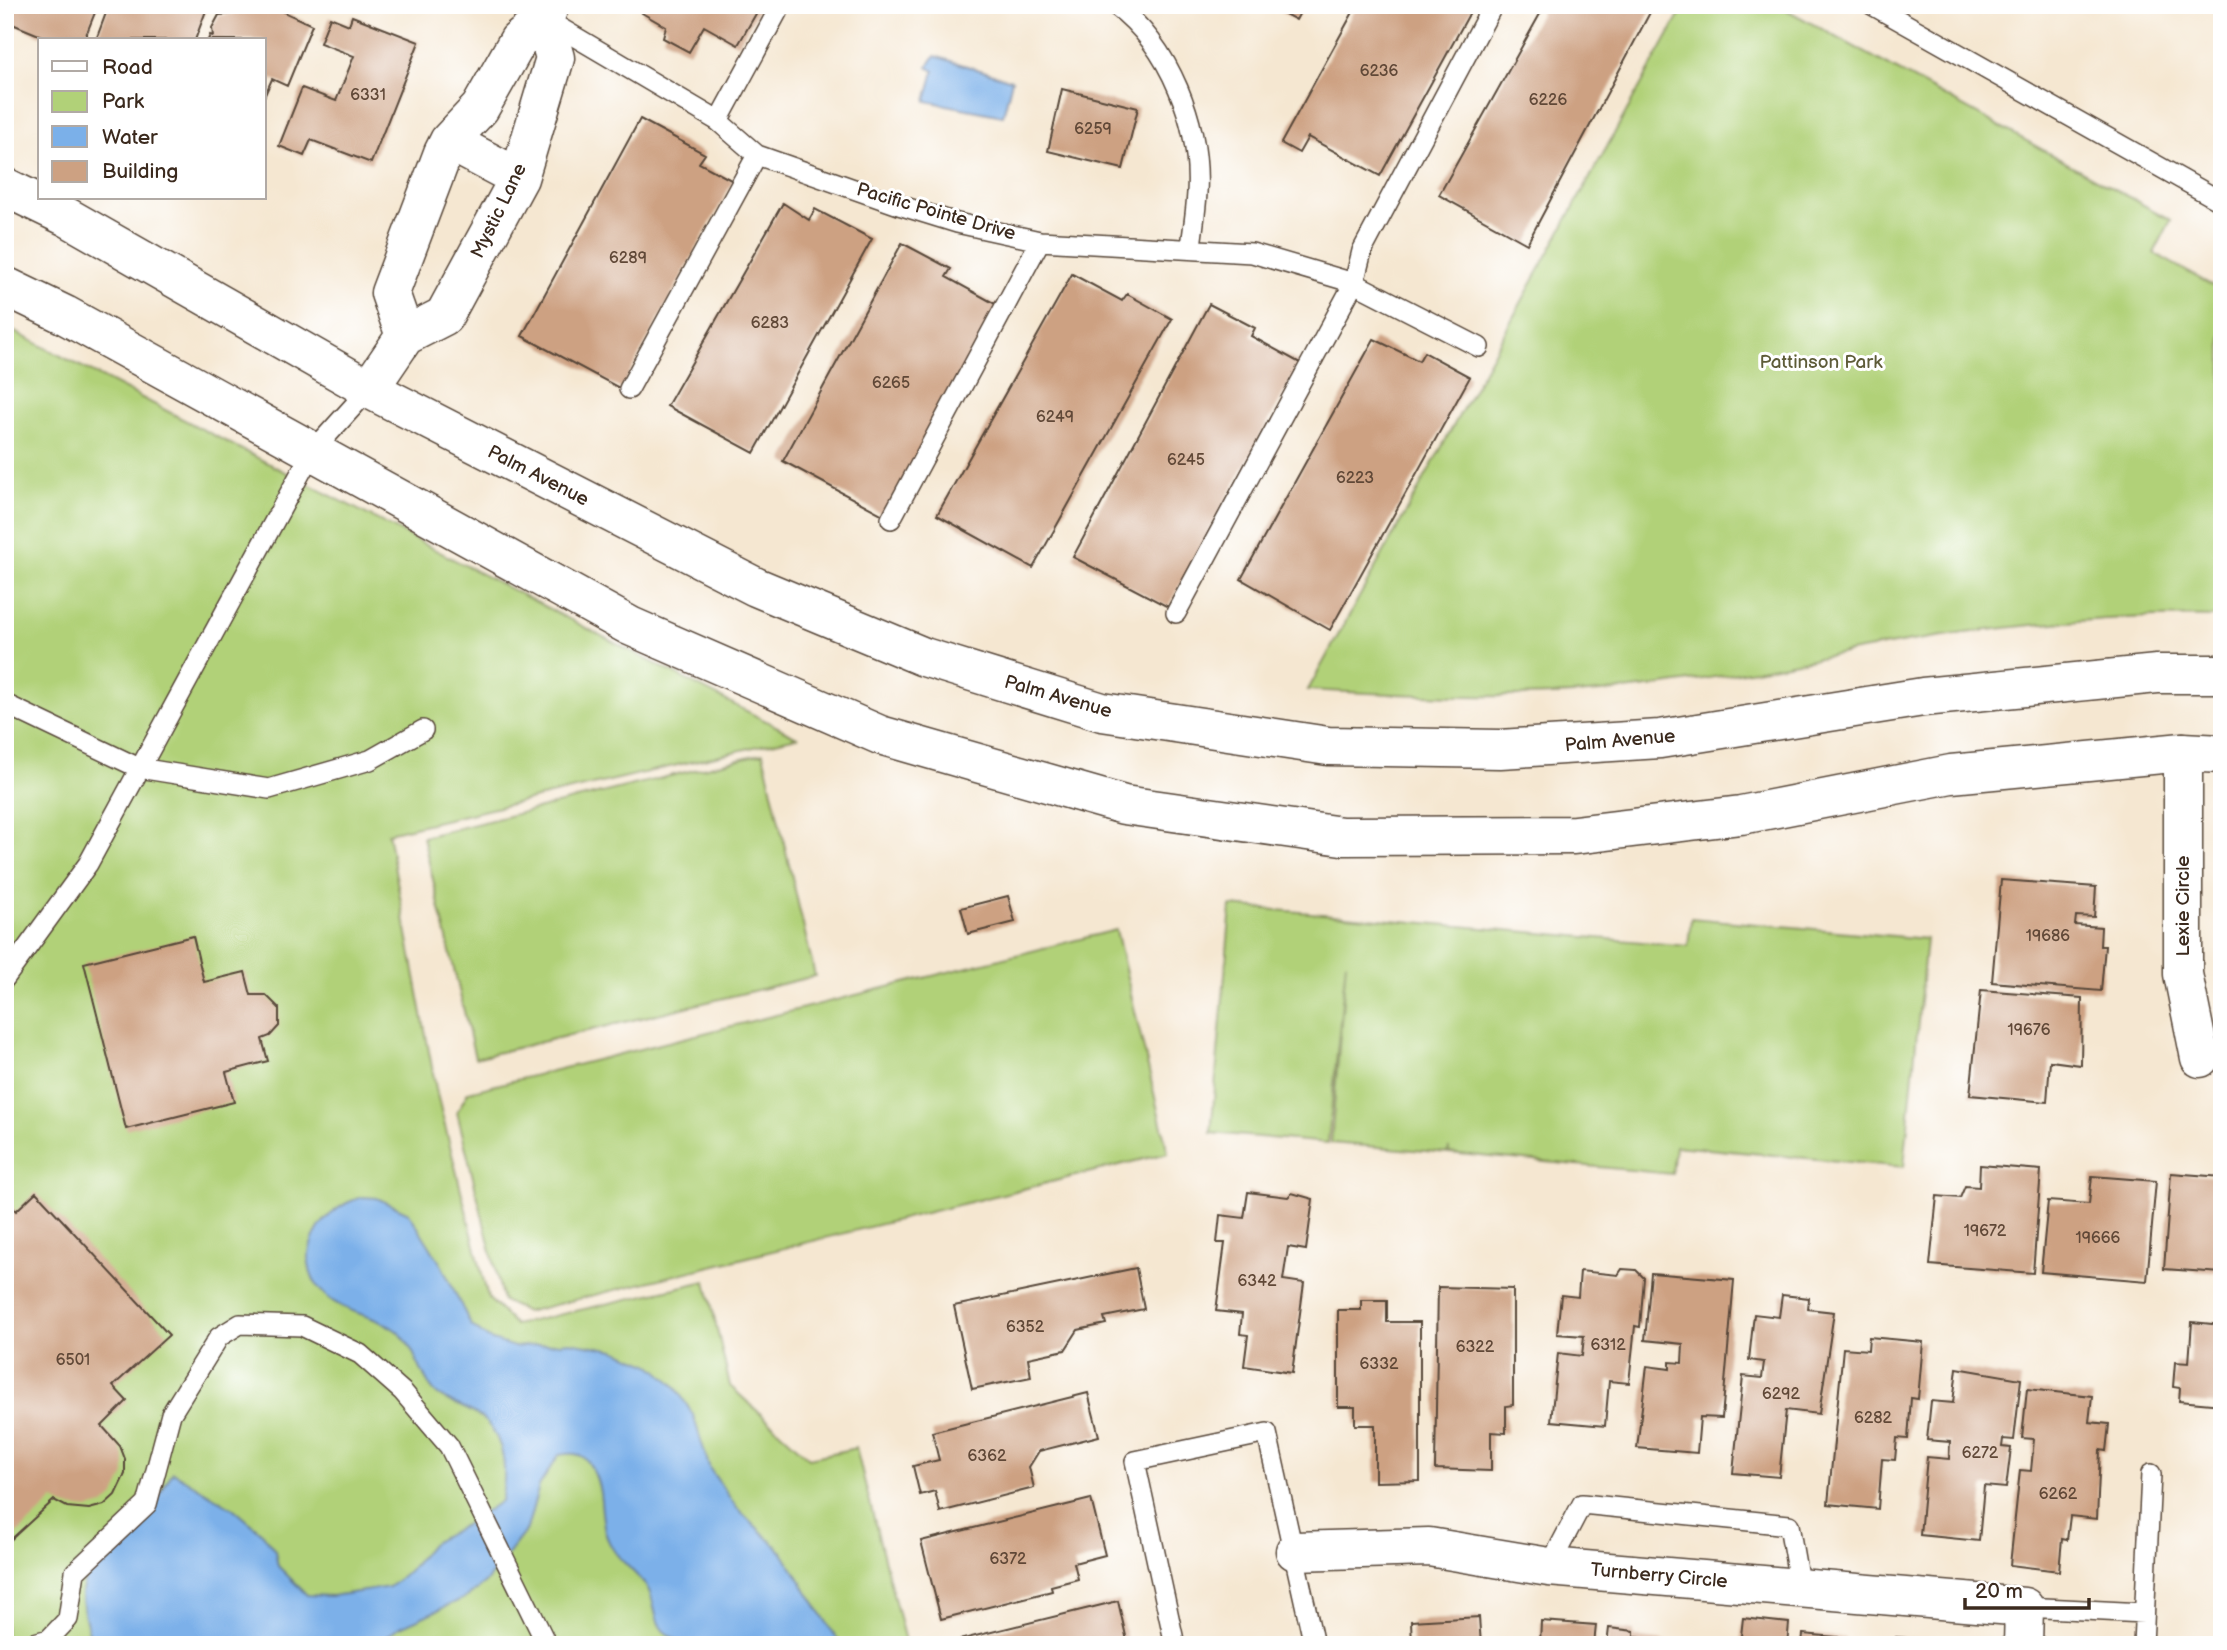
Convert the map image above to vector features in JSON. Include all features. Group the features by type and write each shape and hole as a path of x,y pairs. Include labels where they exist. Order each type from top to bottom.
{"street":[{"path":"405,336 390,293 449,141 480,108 535,10"},
{"name":"Mystic Lane","path":"369,390 405,336 444,316 519,178 555,58 535,10"},
{"path":"449,141 519,178"},
{"name":"Palm Avenue","path":"5,187 66,217 369,390 756,587 924,657 1115,714 1328,746 1500,749 1660,739 1949,694 2157,674 2222,674"},
{"path":"5,286 65,315 630,626 880,735 1124,805 1342,836 1574,835 1741,815 1951,774 2183,752 2222,754"},
{"name":"Lexie Circle","path":"2183,752 2183,974 2200,1058"},
{"name":"Turnberry Circle","path":"1295,1551 1429,1547 1549,1567 2024,1607"},
{"path":"2023,1645 2024,1607"}],"lane":[{"path":"718,121 781,5"},
{"path":"1176,613 1354,283 1362,251 1493,5"},
{"path":"1872,5 2222,202"},
{"path":"1124,8 1170,69 1185,112 1194,149 1198,191 1191,247"},
{"name":"Pacific Pointe Drive","path":"535,10 718,121 757,155 913,209 1040,241 1191,247 1252,253 1354,283 1479,347"},
{"path":"629,389 757,155"},
{"path":"891,519 1040,241"},
{"path":"5,978 88,864 312,452 369,390"},
{"path":"5,704 139,768 269,789 370,760 423,730"},
{"path":"27,1645 49,1639 68,1619 75,1572 146,1504 171,1414 219,1337 240,1324 302,1326 360,1354 403,1392 449,1446 547,1645"},
{"path":"1175,1645 1135,1461 1267,1433 1314,1645"},
{"path":"2143,1645 2151,1474"},
{"path":"1549,1567 1582,1504 1789,1525 1800,1588"},
{"path":"2024,1607 2144,1613"}],"green space":[{"name":"Pattinson Park","path":"1685,5 1778,5 2171,220 2154,253 2222,291 2222,617 2115,618 2008,628 1937,637 1691,681 1613,691 1482,696 1308,690"},
{"path":"5,327 797,737 388,833 437,1094 488,1298 515,1325 706,1281 730,1386 809,1458 856,1448 906,1645 5,1645"},
{"path":"763,753 815,976 475,1058 423,837"},
{"path":"1231,906 1688,946 1691,918 1926,939 1904,1167 1675,1146 1672,1174 1449,1153 1449,1148 1448,1153 1331,1143 1346,962 1328,1143 1211,1133"},
{"path":"1116,930 1168,1153 526,1312 503,1301 457,1112 468,1092"}],"water":[{"path":"935,56 1012,80 1003,116 926,101 934,71 927,67"},
{"path":"363,1197 377,1198 409,1213 442,1266 471,1325 489,1339 514,1347 570,1342 615,1350 653,1366 675,1386 693,1415 710,1469 737,1508 783,1553 841,1645 683,1645 662,1629 648,1589 609,1543 594,1472 585,1459 571,1454 559,1455 539,1486 527,1529 485,1583 467,1597 398,1628 377,1645 92,1645 82,1598 86,1577 103,1557 135,1537 173,1472 234,1509 263,1534 275,1551 278,1566 307,1595 332,1596 389,1587 409,1571 431,1544 501,1501 503,1459 492,1429 474,1413 438,1395 426,1380 407,1343 394,1329 339,1305 323,1293 313,1279 309,1265 314,1236 334,1211"}],"building":[{"path":"5,5 98,5 85,38 46,38 5,21"},
{"path":"109,5 200,5 207,8 196,38 97,38"},
{"path":"235,5 269,5 312,25 287,86 272,79 266,92 266,38 209,38 210,35 213,36 212,28 219,15 232,14"},
{"path":"647,5 761,5 738,45 704,26 689,52 663,38 666,27 642,13"},
{"path":"1268,5 1304,5 1296,20"},
{"path":"1357,5 1474,5 1380,176 1308,137 1299,153 1281,143"},
{"path":"1545,5 1654,5 1527,244 1439,195"},
{"path":"352,16 419,42 371,163 311,140 304,156 279,146 302,88 336,101 354,56 320,43 330,17 349,25"},
{"path":"1062,89 1138,108 1123,169 1048,151"},
{"path":"640,119 705,154 699,163 733,181 621,389 522,336"},
{"path":"783,203 809,220 815,209 872,239 754,453 667,406"},
{"path":"902,243 951,269 946,277 999,306 885,516 783,461"},
{"path":"1072,274 1122,301 1127,294 1172,319 1033,568 937,515"},
{"path":"1209,304 1255,328 1251,336 1300,363 1168,607 1073,557"},
{"path":"1374,339 1419,361 1424,352 1470,377 1330,630 1241,579"},
{"path":"2001,880 2096,887 2094,917 2076,916 2075,925 2101,927 2100,946 2105,946 2101,991 1992,982"},
{"path":"1008,896 1015,922 968,934 961,908"},
{"path":"193,936 204,982 245,972 251,995 266,995 279,1008 279,1026 270,1036 262,1039 268,1061 226,1072 234,1102 126,1129 84,963"},
{"path":"1981,990 2082,998 2081,1065 2050,1061 2047,1102 1970,1095"},
{"path":"1980,1165 2041,1170 2033,1273 1930,1265 1937,1196 1960,1198 1965,1186 1979,1187"},
{"path":"2171,1173 2222,1177 2222,1273 2164,1269"},
{"path":"2092,1176 2156,1181 2147,1281 2041,1272 2048,1201 2089,1204"},
{"path":"36,1192 169,1335 113,1386 127,1401 102,1426 120,1446 125,1459 125,1474 115,1495 104,1505 89,1509 67,1507 54,1500 5,1545 5,1199 16,1211"},
{"path":"1248,1192 1288,1197 1292,1193 1313,1199 1306,1250 1288,1247 1283,1280 1304,1283 1292,1373 1244,1366 1248,1335 1240,1334 1242,1314 1216,1311 1225,1243 1217,1243 1220,1215 1244,1218"},
{"path":"1136,1268 1144,1309 1104,1317 1106,1324 1078,1330 1065,1350 1028,1358 1031,1377 972,1389 954,1306"},
{"path":"1622,1269 1636,1270 1644,1278 1640,1327 1635,1326 1629,1383 1609,1381 1605,1426 1551,1421 1558,1353 1582,1356 1584,1336 1557,1334 1561,1295 1578,1297 1580,1271 1618,1275"},
{"path":"1651,1273 1734,1280 1722,1418 1700,1417 1697,1453 1637,1448 1647,1366 1670,1369 1670,1362 1682,1363 1683,1344 1645,1340"},
{"path":"1438,1287 1513,1289 1513,1405 1506,1406 1506,1433 1491,1432 1491,1471 1435,1469"},
{"path":"1782,1295 1809,1298 1808,1309 1834,1312 1819,1414 1786,1410 1779,1477 1733,1473 1743,1376 1762,1378 1764,1362 1749,1360 1754,1314 1779,1317"},
{"path":"1361,1300 1387,1300 1387,1322 1420,1322 1420,1481 1375,1482 1375,1425 1355,1425 1355,1407 1338,1407 1338,1310 1361,1310"},
{"path":"2192,1322 2222,1325 2222,1405 2179,1401 2180,1388 2173,1387 2175,1362 2189,1363"},
{"path":"1869,1337 1923,1342 1918,1399 1911,1398 1908,1439 1897,1438 1895,1460 1882,1459 1878,1509 1828,1504 1843,1348 1868,1350"},
{"path":"1957,1368 2021,1379 2014,1440 2003,1439 2002,1447 2011,1448 2006,1488 1984,1486 1979,1541 1920,1535 1927,1457 1949,1459 1950,1442 1927,1440 1931,1401 1953,1403"},
{"path":"2027,1389 2092,1396 2089,1422 2109,1424 2106,1451 2100,1450 2097,1519 2070,1516 2067,1540 2062,1539 2059,1571 2010,1565 2020,1470 2031,1471 2034,1439 2022,1438"},
{"path":"1088,1393 1099,1436 1039,1451 1029,1467 1034,1488 940,1512 935,1491 920,1495 913,1466 939,1460 932,1432"},
{"path":"1091,1499 1105,1555 1074,1563 1078,1579 1051,1586 1052,1591 941,1619 921,1541"},
{"path":"1118,1601 1128,1645 955,1645 955,1641"},
{"path":"1479,1617 1481,1645 1412,1645 1411,1621"},
{"path":"1743,1618 1789,1623 1787,1645 1740,1645"},
{"path":"1541,1621 1596,1625 1594,1645 1540,1645"},
{"path":"1609,1628 1634,1631 1634,1637 1694,1645 1607,1645"},
{"path":"1803,1634 1846,1638 1845,1645 1802,1645"},
{"path":"1896,1637 1940,1641 1940,1645 1895,1645"}]}
